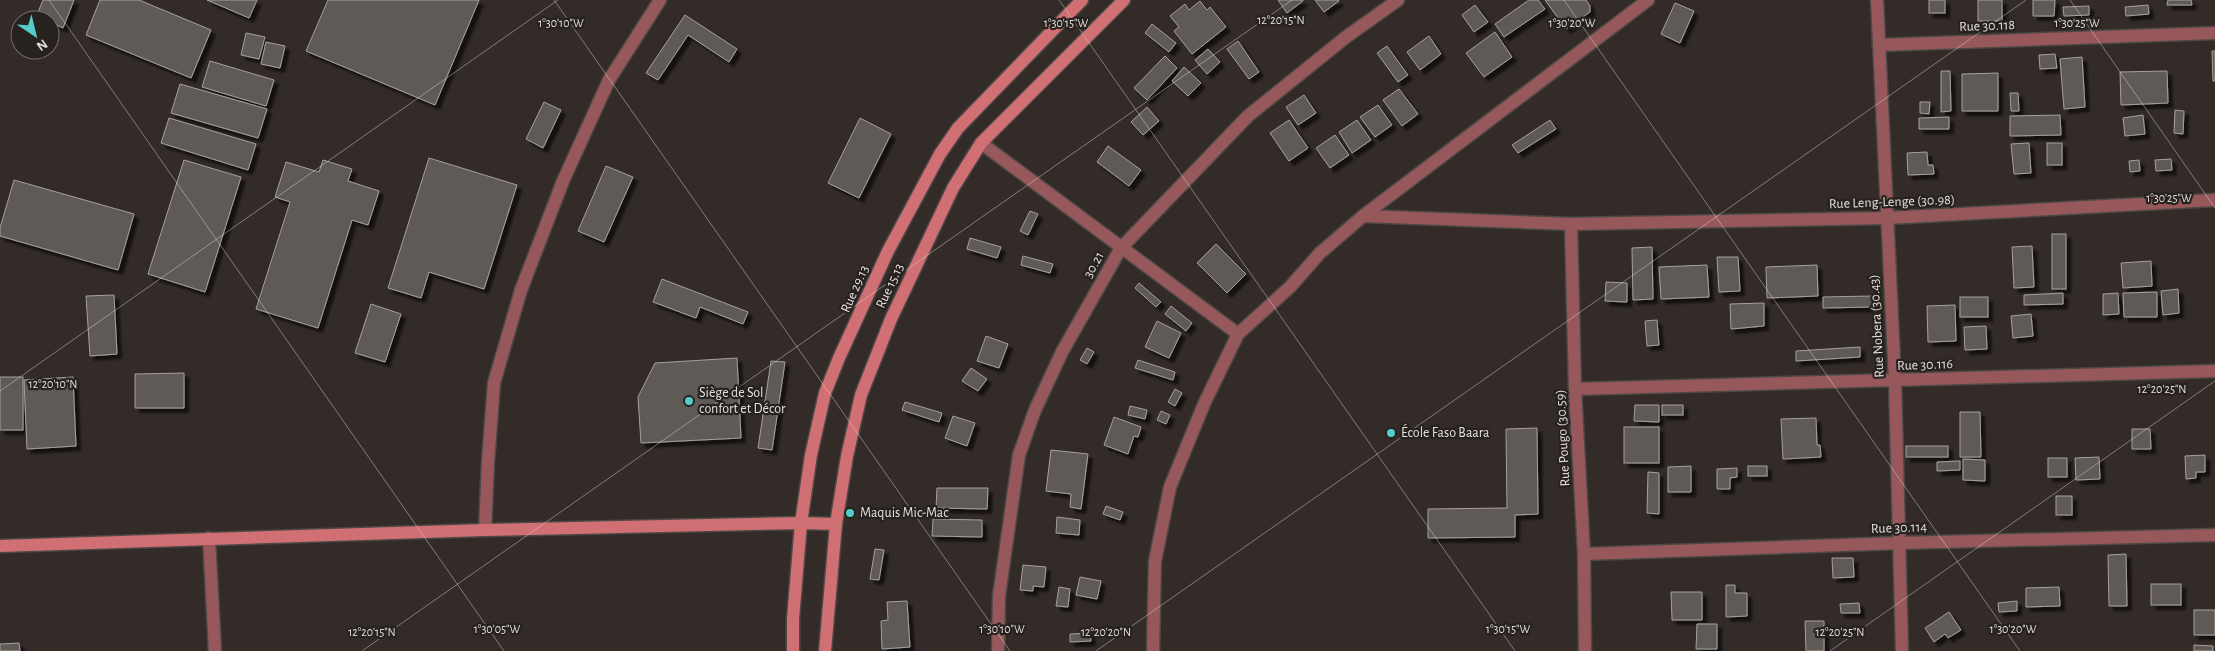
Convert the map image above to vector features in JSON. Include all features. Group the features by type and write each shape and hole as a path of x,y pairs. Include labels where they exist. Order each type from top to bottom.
{"main road":[{"name":"Rue 29.13","path":"793,651 793,619 801,523 811,455 826,393 839,358 888,251 922,184 958,128 1082,0"},
{"name":"Rue 15.13","path":"825,651 836,524 847,456 861,395 891,319 953,188 980,143 1124,0"},
{"path":"0,546 485,530 801,523 836,524"}],"street":[{"path":"485,530 494,383 522,290 563,181 609,80 660,0"},
{"name":"30.21","path":"998,651 999,596 1019,455 1035,410 1062,352 1121,248 1248,116 1346,37 1398,0"},
{"name":"Rue Nobera (30.43)","path":"1877,0 1895,381 1902,651"},
{"path":"1153,651 1155,561 1170,487 1204,404 1238,334 1290,287 1320,253 1364,216 1641,2"},
{"name":"Rue 30.118","path":"1879,45 2215,33"},
{"path":"980,143 1238,334"},
{"name":"Rue Leng-Lenge (30.98)","path":"1364,216 1570,224 1887,218 2215,200"},
{"name":"Rue Pougo (30.59)","path":"1570,224 1575,389 1584,554 1585,651"},
{"name":"Rue 30.116","path":"1575,389 2215,371"},
{"name":"Rue 30.114","path":"1584,554 1899,543 2215,535"},
{"path":"209,538 215,651"}],"building":[{"path":"43,0 74,0 63,28 60,27 60,10 39,10"},
{"path":"100,0 139,0 211,30 191,78 86,35"},
{"path":"207,0 257,0 249,18"},
{"path":"328,0 479,0 435,105 306,51"},
{"path":"1278,0 1303,0 1303,1 1287,13"},
{"path":"1315,0 1338,0 1339,1 1324,12"},
{"path":"1529,0 1538,0 1545,9 1504,37 1495,24"},
{"path":"1545,0 1586,0 1590,6 1590,12 1566,29"},
{"path":"1929,0 1945,0 1945,13 1929,13"},
{"path":"1978,0 2002,0 2002,21 1978,21"},
{"path":"2033,0 2055,0 2054,16 2033,16"},
{"path":"2168,0 2191,0 2192,5 2167,5"},
{"path":"1200,1 1207,10 1210,7 1226,27 1192,54 1174,31 1179,27 1170,16 1185,4 1189,10"},
{"path":"1675,3 1694,11 1680,43 1661,34"},
{"path":"1475,5 1488,22 1474,32 1462,15"},
{"path":"2148,5 2149,14 2126,16 2125,7"},
{"path":"2089,6 2089,15 2064,16 2063,7"},
{"path":"685,15 737,49 729,62 688,35 658,80 646,73"},
{"path":"1152,24 1176,43 1169,52 1145,33"},
{"path":"1495,32 1512,57 1484,77 1466,53"},
{"path":"246,33 265,37 259,59 241,55"},
{"path":"1429,36 1441,54 1420,70 1407,52"},
{"path":"1238,41 1259,72 1249,79 1227,49"},
{"path":"266,42 285,46 280,68 261,64"},
{"path":"1387,46 1408,75 1398,82 1377,53"},
{"path":"1208,49 1220,62 1207,74 1195,60"},
{"path":"2212,51 2215,51 2215,81 2213,81"},
{"path":"2055,54 2057,68 2040,69 2039,55"},
{"path":"1165,56 1177,68 1147,100 1134,88"},
{"path":"2082,57 2085,107 2064,109 2060,59"},
{"path":"210,61 274,80 266,106 202,87"},
{"path":"1184,67 1201,83 1188,96 1172,81"},
{"path":"1941,71 1950,71 1951,111 1941,112"},
{"path":"2167,71 2168,103 2121,105 2120,72"},
{"path":"1998,73 1998,111 1962,111 1962,74"},
{"path":"180,84 267,109 258,138 171,113"},
{"path":"1399,89 1418,114 1402,126 1383,100"},
{"path":"2010,93 2018,93 2019,111 2011,111"},
{"path":"1304,95 1316,113 1298,125 1286,107"},
{"path":"544,102 561,110 543,148 526,139"},
{"path":"1920,102 1930,102 1929,114 1920,113"},
{"path":"1378,105 1392,125 1375,137 1360,117"},
{"path":"1147,107 1159,121 1143,135 1131,122"},
{"path":"2175,110 2184,111 2183,134 2174,133"},
{"path":"2060,115 2061,135 2010,136 2010,116"},
{"path":"2143,115 2145,134 2125,136 2123,118"},
{"path":"1949,117 1949,129 1919,129 1919,118"},
{"path":"169,118 256,144 248,170 161,143"},
{"path":"860,118 891,134 859,198 828,183"},
{"path":"1289,120 1308,148 1289,161 1270,133"},
{"path":"1357,120 1371,140 1352,153 1339,132"},
{"path":"1550,120 1556,129 1518,153 1512,145"},
{"path":"1335,135 1349,155 1330,168 1316,148"},
{"path":"2029,143 2031,173 2014,174 2011,144"},
{"path":"2047,143 2062,143 2062,165 2047,165"},
{"path":"1108,146 1141,170 1129,186 1097,162"},
{"path":"1927,152 1928,165 1933,165 1934,174 1908,175 1907,153"},
{"path":"429,158 517,185 484,289 429,272 421,298 388,288"},
{"path":"2171,159 2172,170 2156,171 2155,160"},
{"path":"184,160 241,177 205,292 148,274"},
{"path":"323,160 352,169 348,181 379,191 368,225 352,220 318,328 256,309 290,202 275,197 286,162 319,172"},
{"path":"2139,160 2140,171 2130,172 2129,161"},
{"path":"606,166 633,177 604,242 578,231"},
{"path":"14,180 134,214 118,270 0,236 0,228"},
{"path":"1030,211 1038,214 1028,235 1020,231"},
{"path":"2052,234 2066,234 2066,289 2052,289"},
{"path":"970,238 1001,247 997,258 967,249"},
{"path":"1216,244 1246,274 1227,293 1197,263"},
{"path":"2032,246 2034,287 2014,288 2012,247"},
{"path":"1652,247 1653,299 1633,300 1632,248"},
{"path":"1023,256 1053,264 1050,273 1021,265"},
{"path":"1717,257 1738,257 1740,291 1719,292"},
{"path":"2151,261 2152,286 2123,288 2121,263"},
{"path":"1707,265 1709,297 1661,299 1659,267"},
{"path":"1817,265 1818,296 1767,298 1766,267"},
{"path":"662,279 748,312 743,324 700,307 696,318 653,302"},
{"path":"1606,282 1627,283 1627,302 1605,301"},
{"path":"1139,283 1161,302 1156,307 1135,288"},
{"path":"2178,289 2179,313 2163,315 2161,291"},
{"path":"2157,292 2157,317 2124,317 2123,293"},
{"path":"2063,293 2063,304 2024,305 2024,295"},
{"path":"2118,293 2119,314 2103,315 2103,294"},
{"path":"114,295 117,354 90,356 86,296"},
{"path":"1872,296 1873,307 1823,308 1823,297"},
{"path":"1960,297 1988,297 1988,317 1960,317"},
{"path":"1764,303 1764,326 1731,329 1730,304"},
{"path":"371,304 401,314 385,362 355,353"},
{"path":"1955,305 1956,341 1928,342 1927,306"},
{"path":"1171,306 1192,323 1186,331 1165,314"},
{"path":"2031,314 2033,336 2013,338 2011,316"},
{"path":"1657,320 1659,345 1647,346 1645,321"},
{"path":"1157,321 1181,333 1169,358 1145,347"},
{"path":"1986,326 1987,349 1965,350 1964,327"},
{"path":"986,336 1008,344 999,368 977,361"},
{"path":"1860,347 1860,357 1796,361 1796,351"},
{"path":"1087,348 1094,352 1087,364 1080,360"},
{"path":"737,358 741,438 641,443 638,397 655,363"},
{"path":"1138,360 1175,372 1173,380 1135,368"},
{"path":"771,361 785,362 772,450 758,448"},
{"path":"971,368 987,379 978,391 962,381"},
{"path":"184,373 184,408 135,408 135,374"},
{"path":"0,377 23,377 23,430 0,430"},
{"path":"73,377 76,446 27,449 24,380"},
{"path":"1175,389 1182,393 1175,406 1168,402"},
{"path":"905,402 942,413 939,422 902,410"},
{"path":"1635,405 1659,405 1659,422 1634,421"},
{"path":"1662,405 1683,405 1683,415 1662,415"},
{"path":"1130,406 1147,410 1145,419 1128,415"},
{"path":"1161,411 1170,415 1166,424 1157,420"},
{"path":"1960,412 1980,412 1981,457 1960,457"},
{"path":"953,416 975,423 967,446 945,438"},
{"path":"1114,417 1141,427 1138,437 1134,436 1128,454 1104,445"},
{"path":"1816,418 1817,445 1820,445 1821,457 1783,459 1781,419"},
{"path":"1624,427 1659,427 1659,463 1624,463"},
{"path":"1537,428 1538,514 1515,515 1515,537 1428,538 1428,509 1507,508 1506,429"},
{"path":"2132,429 2150,429 2151,449 2132,449"},
{"path":"1906,446 1948,446 1948,457 1906,457"},
{"path":"1051,450 1088,454 1081,509 1070,507 1071,494 1046,491"},
{"path":"2205,455 2205,472 2196,472 2196,478 2186,479 2185,456"},
{"path":"2099,457 2100,479 2076,480 2075,458"},
{"path":"2048,458 2067,458 2067,477 2048,477"},
{"path":"1963,459 1985,460 1985,481 1963,480"},
{"path":"1960,461 1960,470 1937,471 1937,462"},
{"path":"1691,466 1691,492 1668,492 1668,467"},
{"path":"1748,466 1767,466 1767,476 1748,476"},
{"path":"1737,468 1737,477 1730,478 1730,489 1717,489 1717,469"},
{"path":"1648,472 1659,473 1659,514 1647,513"},
{"path":"937,488 988,488 987,509 936,508"},
{"path":"2056,496 2072,496 2072,515 2056,515"},
{"path":"1106,506 1123,512 1120,520 1103,514"},
{"path":"1057,517 1080,520 1079,535 1056,533"},
{"path":"933,519 982,520 982,537 932,536"},
{"path":"875,549 884,550 879,580 870,579"},
{"path":"2126,554 2127,606 2109,606 2108,555"},
{"path":"1832,558 1853,558 1854,577 1833,578"},
{"path":"1023,565 1046,567 1044,587 1033,586 1033,591 1020,590"},
{"path":"1080,577 1101,581 1097,599 1076,595"},
{"path":"2151,584 2181,584 2181,605 2151,605"},
{"path":"1726,585 1735,585 1735,593 1747,593 1747,616 1726,617"},
{"path":"1059,587 1070,589 1068,607 1056,606"},
{"path":"2059,587 2060,606 2026,607 2026,588"},
{"path":"1671,592 1702,592 1702,620 1672,620"},
{"path":"907,601 910,647 882,649 881,621 888,620 887,602"},
{"path":"2017,601 2017,611 1999,612 1998,603"},
{"path":"1859,603 1860,613 1841,613 1840,604"},
{"path":"2194,610 2215,610 2215,635 2194,635"},
{"path":"1949,612 1961,630 1948,638 1945,634 1934,642 1925,628"},
{"path":"1805,621 1824,621 1824,651 1806,651"},
{"path":"1697,624 1717,624 1717,649 1696,649"},
{"path":"1090,633 1091,641 1070,642 1070,634"},
{"path":"19,643 20,651 0,651 0,644"},
{"path":"2194,645 2213,646 2213,651 2194,651"}],"place":[{"name":"Siège de Sol confort et Décor","path":"689,401"},
{"name":"École Faso Baara","path":"1391,433"},
{"name":"Maquis Mic-Mac","path":"850,513"}]}
